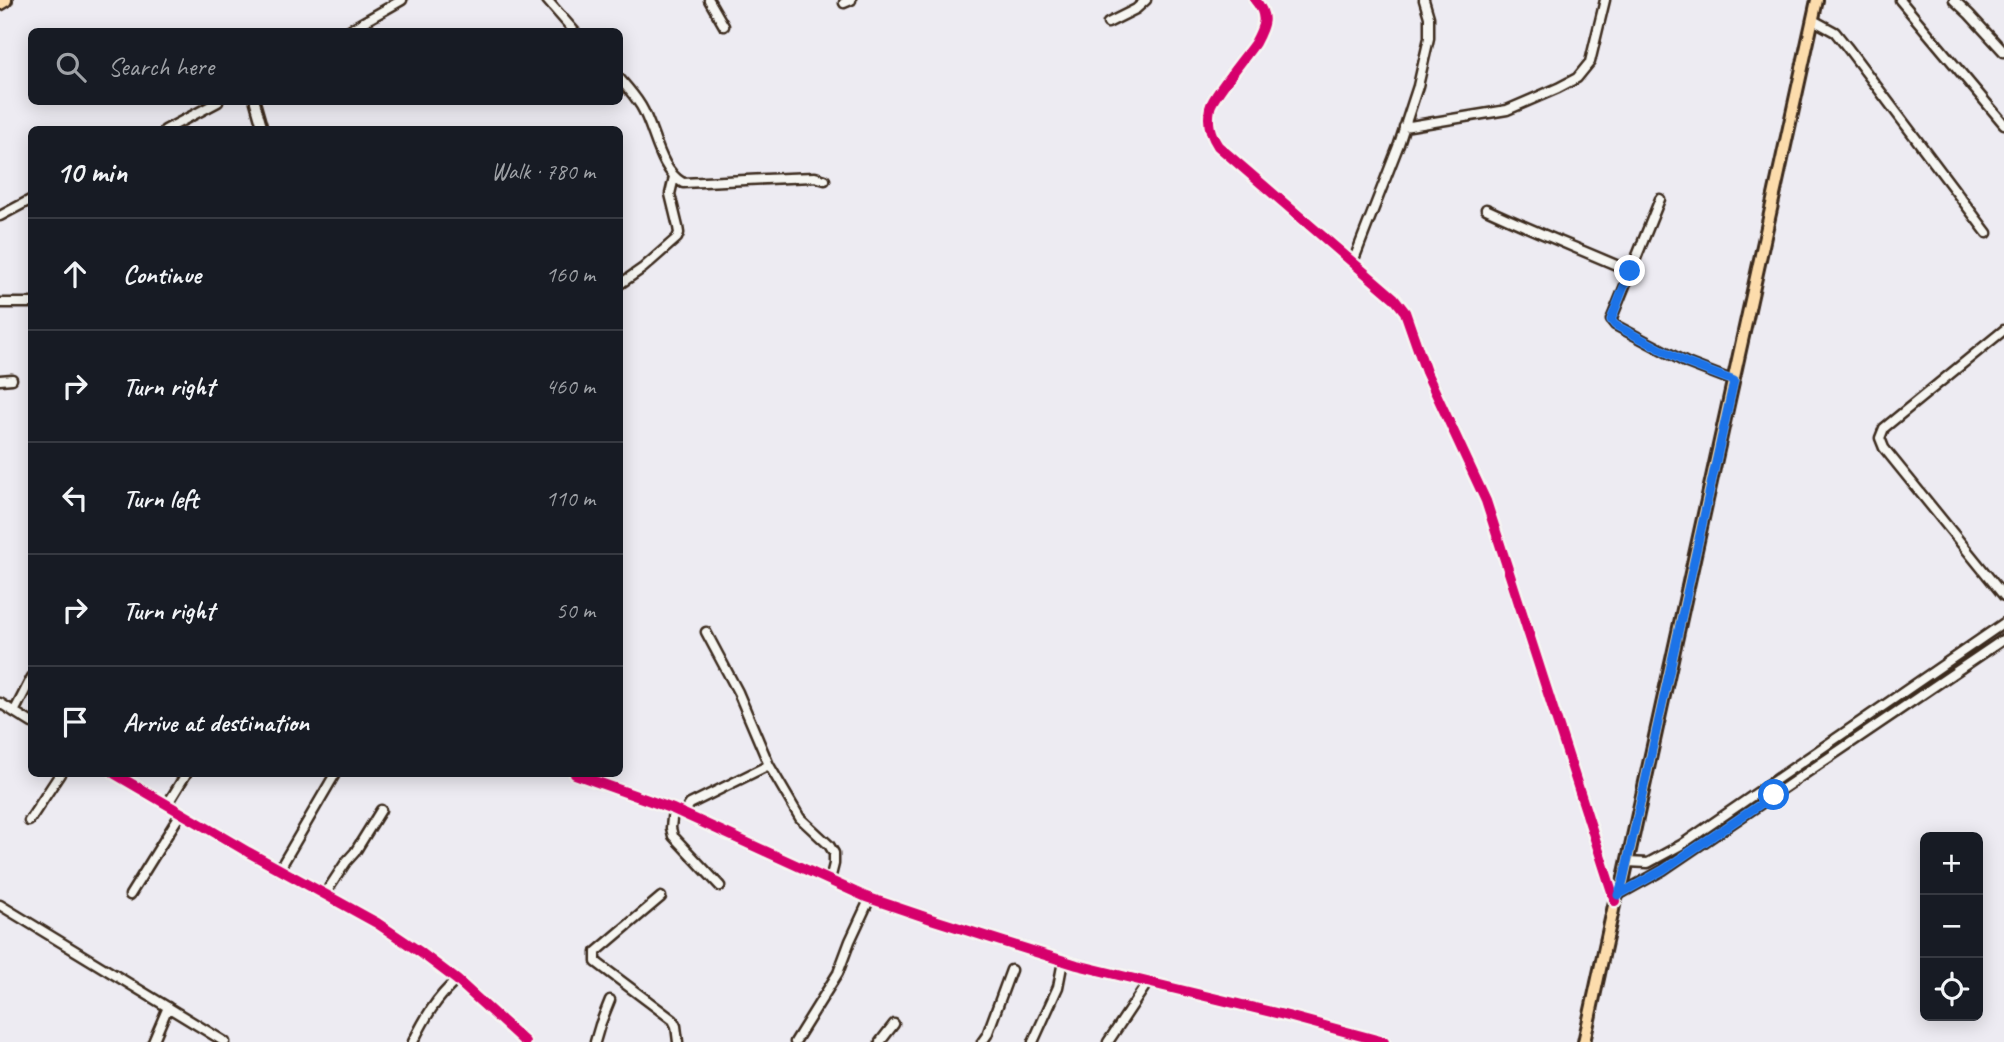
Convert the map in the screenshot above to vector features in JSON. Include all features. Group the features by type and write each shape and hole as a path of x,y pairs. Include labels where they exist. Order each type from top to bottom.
{"highway":[{"path":"0,3 5,0"}],"main road":[{"path":"1584,1042 1616,898 1628,862 1817,0"}],"street":[{"path":"353,28 402,0"},
{"path":"547,0 572,28"},
{"path":"709,0 724,26"},
{"path":"1108,23 1136,9 1146,0"},
{"path":"1255,0 1262,8 1264,21 1255,43 1210,106 1211,135 1218,146 1394,298 1405,312 1426,372 1486,501 1616,898 1663,870 2004,639"},
{"path":"1353,262 1399,144 1418,86 1429,37 1429,17 1424,0"},
{"path":"1404,127 1507,110 1558,89 1577,78 1590,62 1605,0"},
{"path":"1899,0 2004,124"},
{"path":"1954,0 2004,52"},
{"path":"1813,20 1835,32 1987,233"},
{"path":"623,83 640,105 668,170 683,183 815,177 825,180"},
{"path":"173,126 212,105"},
{"path":"256,105 262,126"},
{"path":"623,282 677,238 679,233 670,194 674,177"},
{"path":"1660,199 1611,320 1615,325 1687,363 1734,381"},
{"path":"0,216 28,201"},
{"path":"1486,209 1630,271"},
{"path":"0,303 28,303"},
{"path":"2004,330 1884,428 1880,438 1884,448 2004,596"},
{"path":"0,380 12,379"},
{"path":"1628,862 1648,863 1681,845 2004,623"},
{"path":"706,632 738,692 769,765 800,818 830,845 834,853 830,880"},
{"path":"14,712 28,685"},
{"path":"0,703 28,721"},
{"path":"683,814 690,804 769,765"},
{"path":"29,821 58,777"},
{"path":"120,777 279,870 377,923 457,981 525,1042"},
{"path":"167,805 184,777"},
{"path":"279,870 333,777"},
{"path":"583,777 673,809 870,898 1063,961 1384,1042"},
{"path":"673,809 673,836 720,886"},
{"path":"325,894 381,810"},
{"path":"130,895 181,813"},
{"path":"662,897 596,952 595,957 596,962 673,1020 678,1042"},
{"path":"795,1042 838,973 870,898"},
{"path":"0,906 225,1042"},
{"path":"1033,1042 1058,987 1063,961"},
{"path":"982,1042 1011,970"},
{"path":"413,1042 434,1003 457,981"},
{"path":"1108,1042 1148,982"},
{"path":"595,1042 610,1000"},
{"path":"153,1042 168,1007"},
{"path":"880,1042 894,1024"}],"cycle path":[{"path":"1255,0 1264,16 1263,26 1255,43 1212,103 1209,119 1211,133 1218,146 1394,298 1405,312 1426,372 1486,501 1615,901"},
{"path":"120,777 377,923 457,980 525,1042"},
{"path":"583,777 673,809 866,897 931,919 1077,965 1384,1042"}],"route":[{"path":"1630,271 1612,312 1611,320 1615,325 1687,363 1734,381 1618,895 1663,870 1774,795"}]}
